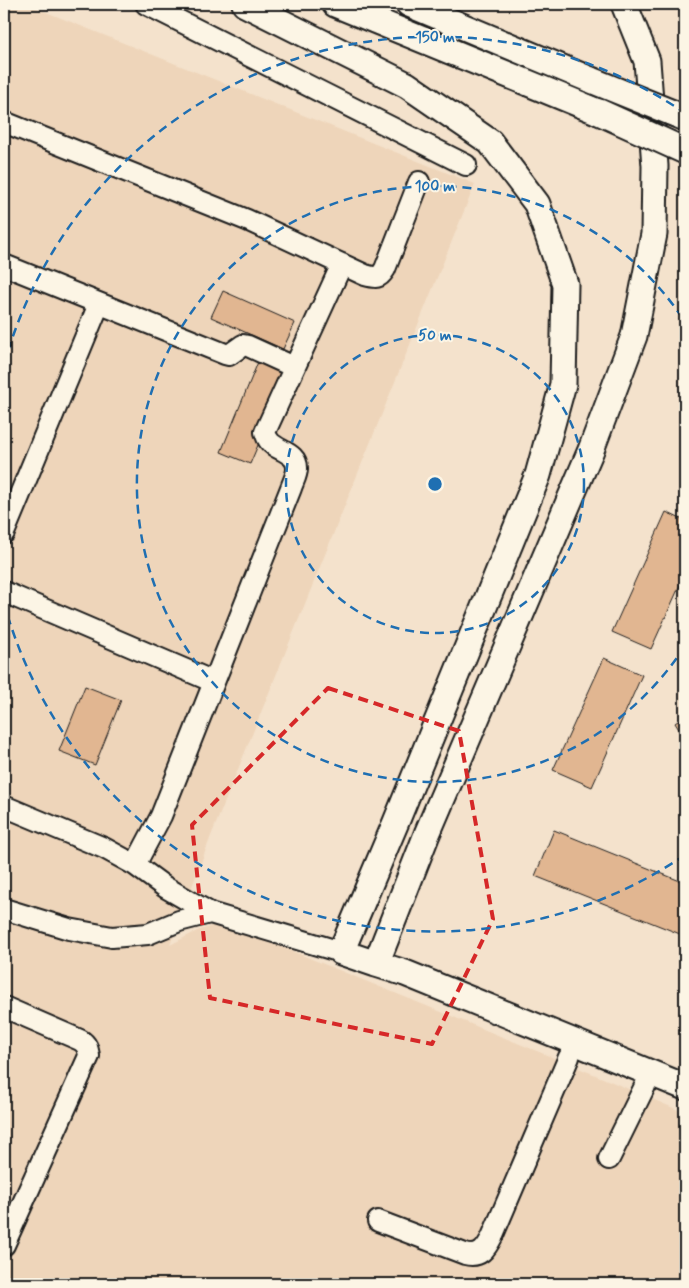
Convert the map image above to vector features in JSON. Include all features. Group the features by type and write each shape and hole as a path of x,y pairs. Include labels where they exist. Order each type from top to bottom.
{"main road":[{"path":"245,4 407,85 490,142 537,204 565,284 563,384 538,475 341,952 405,973 685,1087"},
{"path":"335,4 599,112 685,151"},
{"path":"409,4 685,118"},
{"path":"376,964 427,834 591,450 634,336 654,234 655,166 646,61 624,4"},
{"path":"376,964 399,987 685,1103"}],"street":[{"path":"146,4 466,165"},
{"path":"4,122 247,220 373,277 382,275 385,269 419,182"},
{"path":"135,865 162,816 291,488 297,469 296,461 285,450 268,440 265,432 342,264"},
{"path":"4,265 225,354 229,355 243,345 294,366"},
{"path":"4,533 99,304"},
{"path":"4,592 214,682"},
{"path":"4,806 104,848 135,865 166,887 210,913 341,952"},
{"path":"4,909 69,929 112,936 148,934 179,921 210,913"},
{"path":"4,1007 80,1040 85,1043 89,1056 4,1245"},
{"path":"378,1221 471,1256 476,1256 480,1253 488,1244 569,1056"},
{"path":"610,1159 645,1086"}],"highlighted area":[{"path":"328,688 459,731 493,919 432,1044 210,998 192,825"}],"shaded area":[{"path":"4,4 26,4 475,184 211,836 170,945 197,931 226,924 685,1113 685,1284 4,1284"}],"building":[{"path":"223,291 295,323 283,349 211,317"},
{"path":"258,362 288,374 250,464 221,452"},
{"path":"666,512 685,521 685,574 651,649 612,632"},
{"path":"604,658 642,675 592,787 553,770"},
{"path":"85,686 121,700 95,765 59,751"},
{"path":"685,716 685,739 675,723"},
{"path":"554,830 685,883 685,936 535,876"}]}
